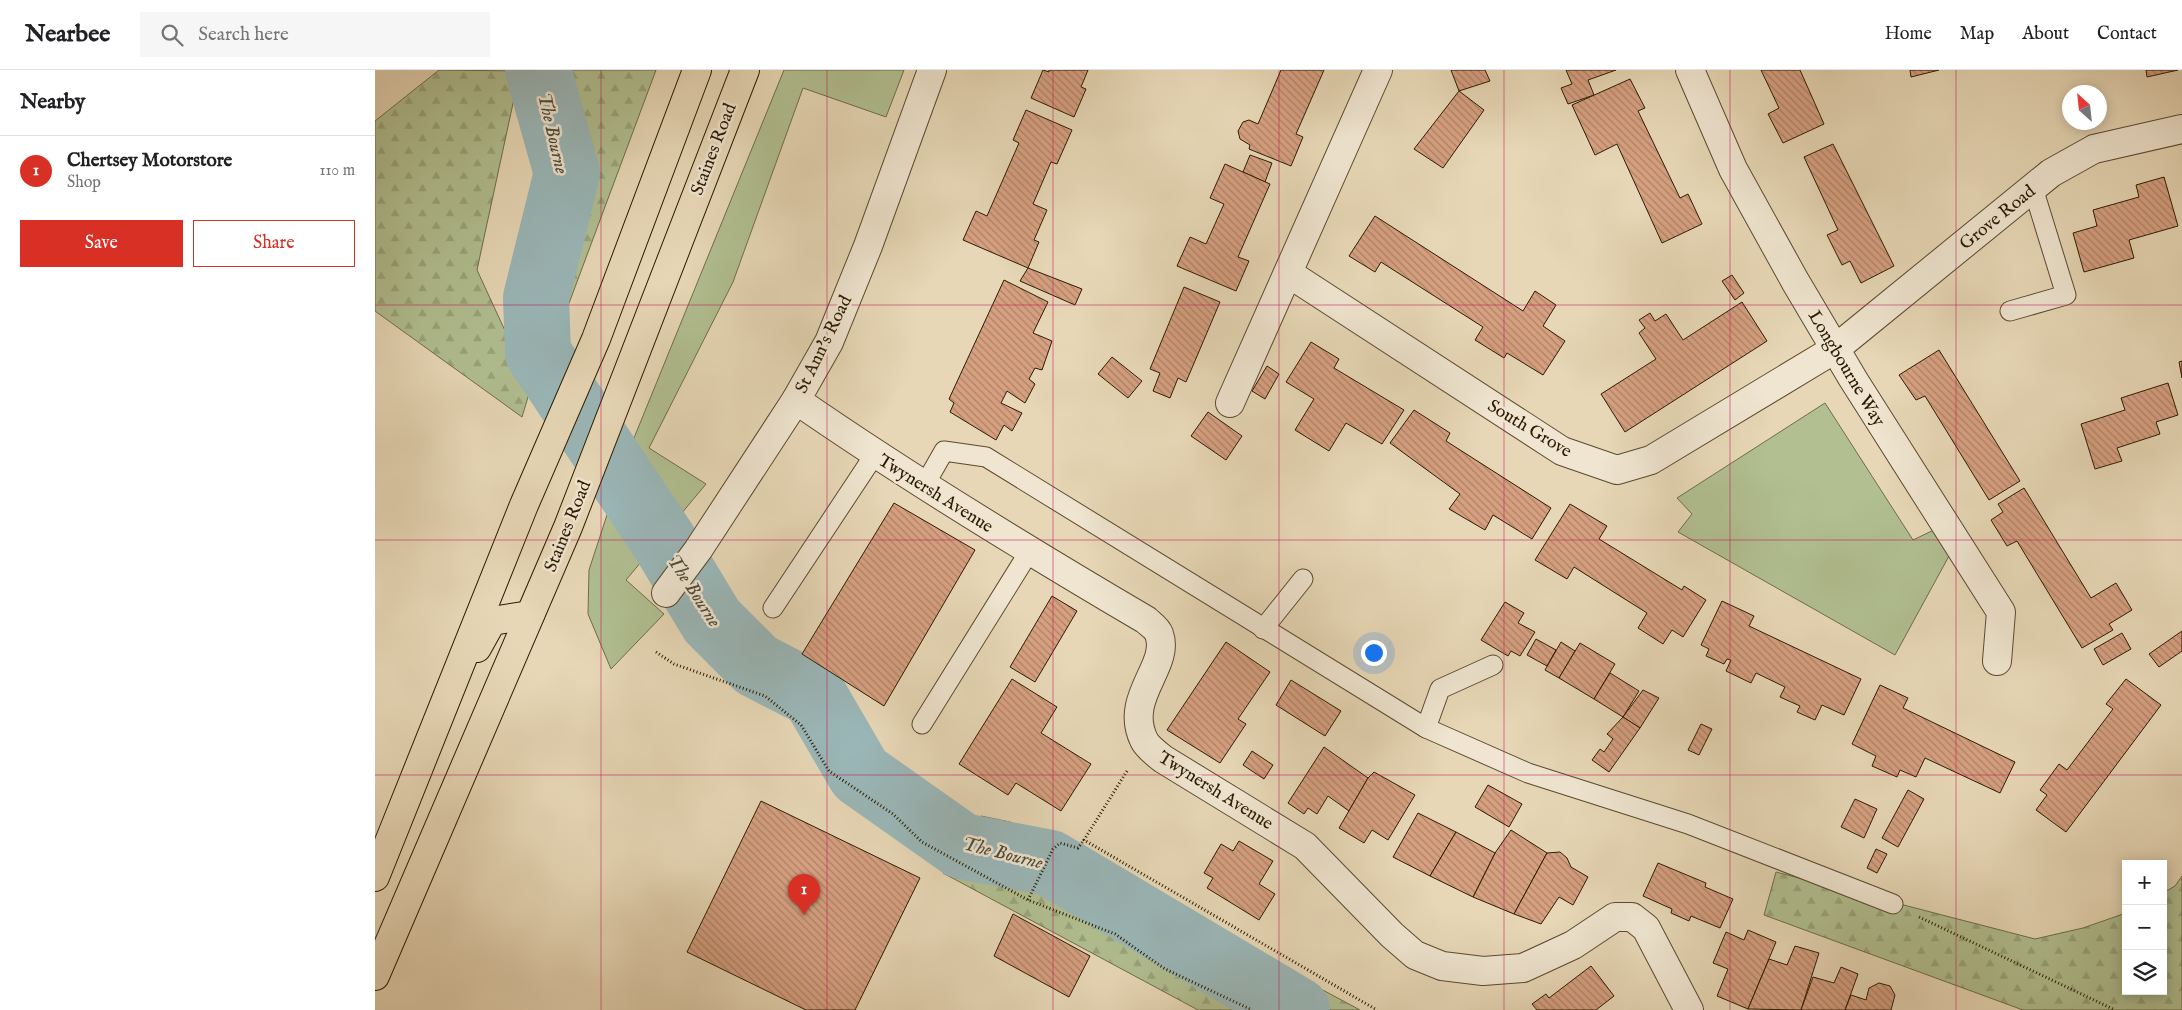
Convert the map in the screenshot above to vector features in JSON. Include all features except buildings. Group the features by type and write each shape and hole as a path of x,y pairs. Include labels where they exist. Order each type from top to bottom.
{"main road":[{"path":"375,876 524,505 596,339 697,70"},
{"name":"Staines Road","path":"375,976 568,527 745,70"},
{"path":"438,719 491,620 530,615"}],"street":[{"name":"St Ann's Road","path":"666,593 698,550 797,400 829,342 932,70"},
{"path":"1230,403 1378,70"},
{"name":"Longbourne Way","path":"1691,70 1733,169 1835,349 2001,612 1997,660"},
{"name":"Grove Road","path":"1835,349 2051,174 2094,149 2182,129"},
{"name":"South Grove","path":"1288,273 1562,451 1617,470 1651,460 1835,349"},
{"name":"Twynersh Avenue","path":"797,400 875,454 1029,552 1146,620 1158,632 1162,648 1139,704 1138,722 1144,742 1163,759 1305,846 1392,935 1415,955 1442,966 1483,972 1523,968 1573,944 1615,917 1632,918 1646,928 1689,1010"}],"lane":[{"path":"2010,311 2066,295 2033,188"},
{"path":"925,486 945,451 986,457 1426,728 1528,773 1688,824 1893,904"},
{"path":"773,608 875,454"},
{"path":"922,724 1029,552"},
{"path":"1263,629 1303,579"},
{"path":"1426,728 1440,689 1493,665"}],"path":[{"path":"656,652 674,664 765,696 801,725 829,771 893,814 922,842 1028,900 1115,934 1165,969 1252,1010"},
{"path":"1028,900 1053,848 1060,843 1078,848 1144,742"},
{"path":"1084,840 1377,1010"},
{"path":"1893,904 2115,1010"}],"green space":[{"path":"439,70 520,71 477,270 531,387 522,417 375,311 375,121"},
{"path":"558,70 656,70 565,314 569,273 591,151"},
{"path":"784,70 904,70 886,117 803,88 733,282 649,448 706,484 626,580 664,614 611,669 588,614 589,570 625,460"},
{"path":"1825,403 1913,540 1938,528 1949,556 1895,655 1678,532 1692,514 1677,498"},
{"path":"981,816 1010,822 1360,1010 1198,1010 943,873"},
{"path":"1776,872 2035,939 2083,928 2122,914 2122,995 2167,995 2167,891 2175,886 2182,876 2182,1010 2023,1010 1764,915"}],"waterway":[{"name":"The Bourne","path":"538,70 567,173 536,298 538,353 663,540 712,621 756,665 814,695 860,774 962,846 1050,863 1297,1010"}],"place":[{"name":"Chertsey Motorstore","path":"804,915"}]}
